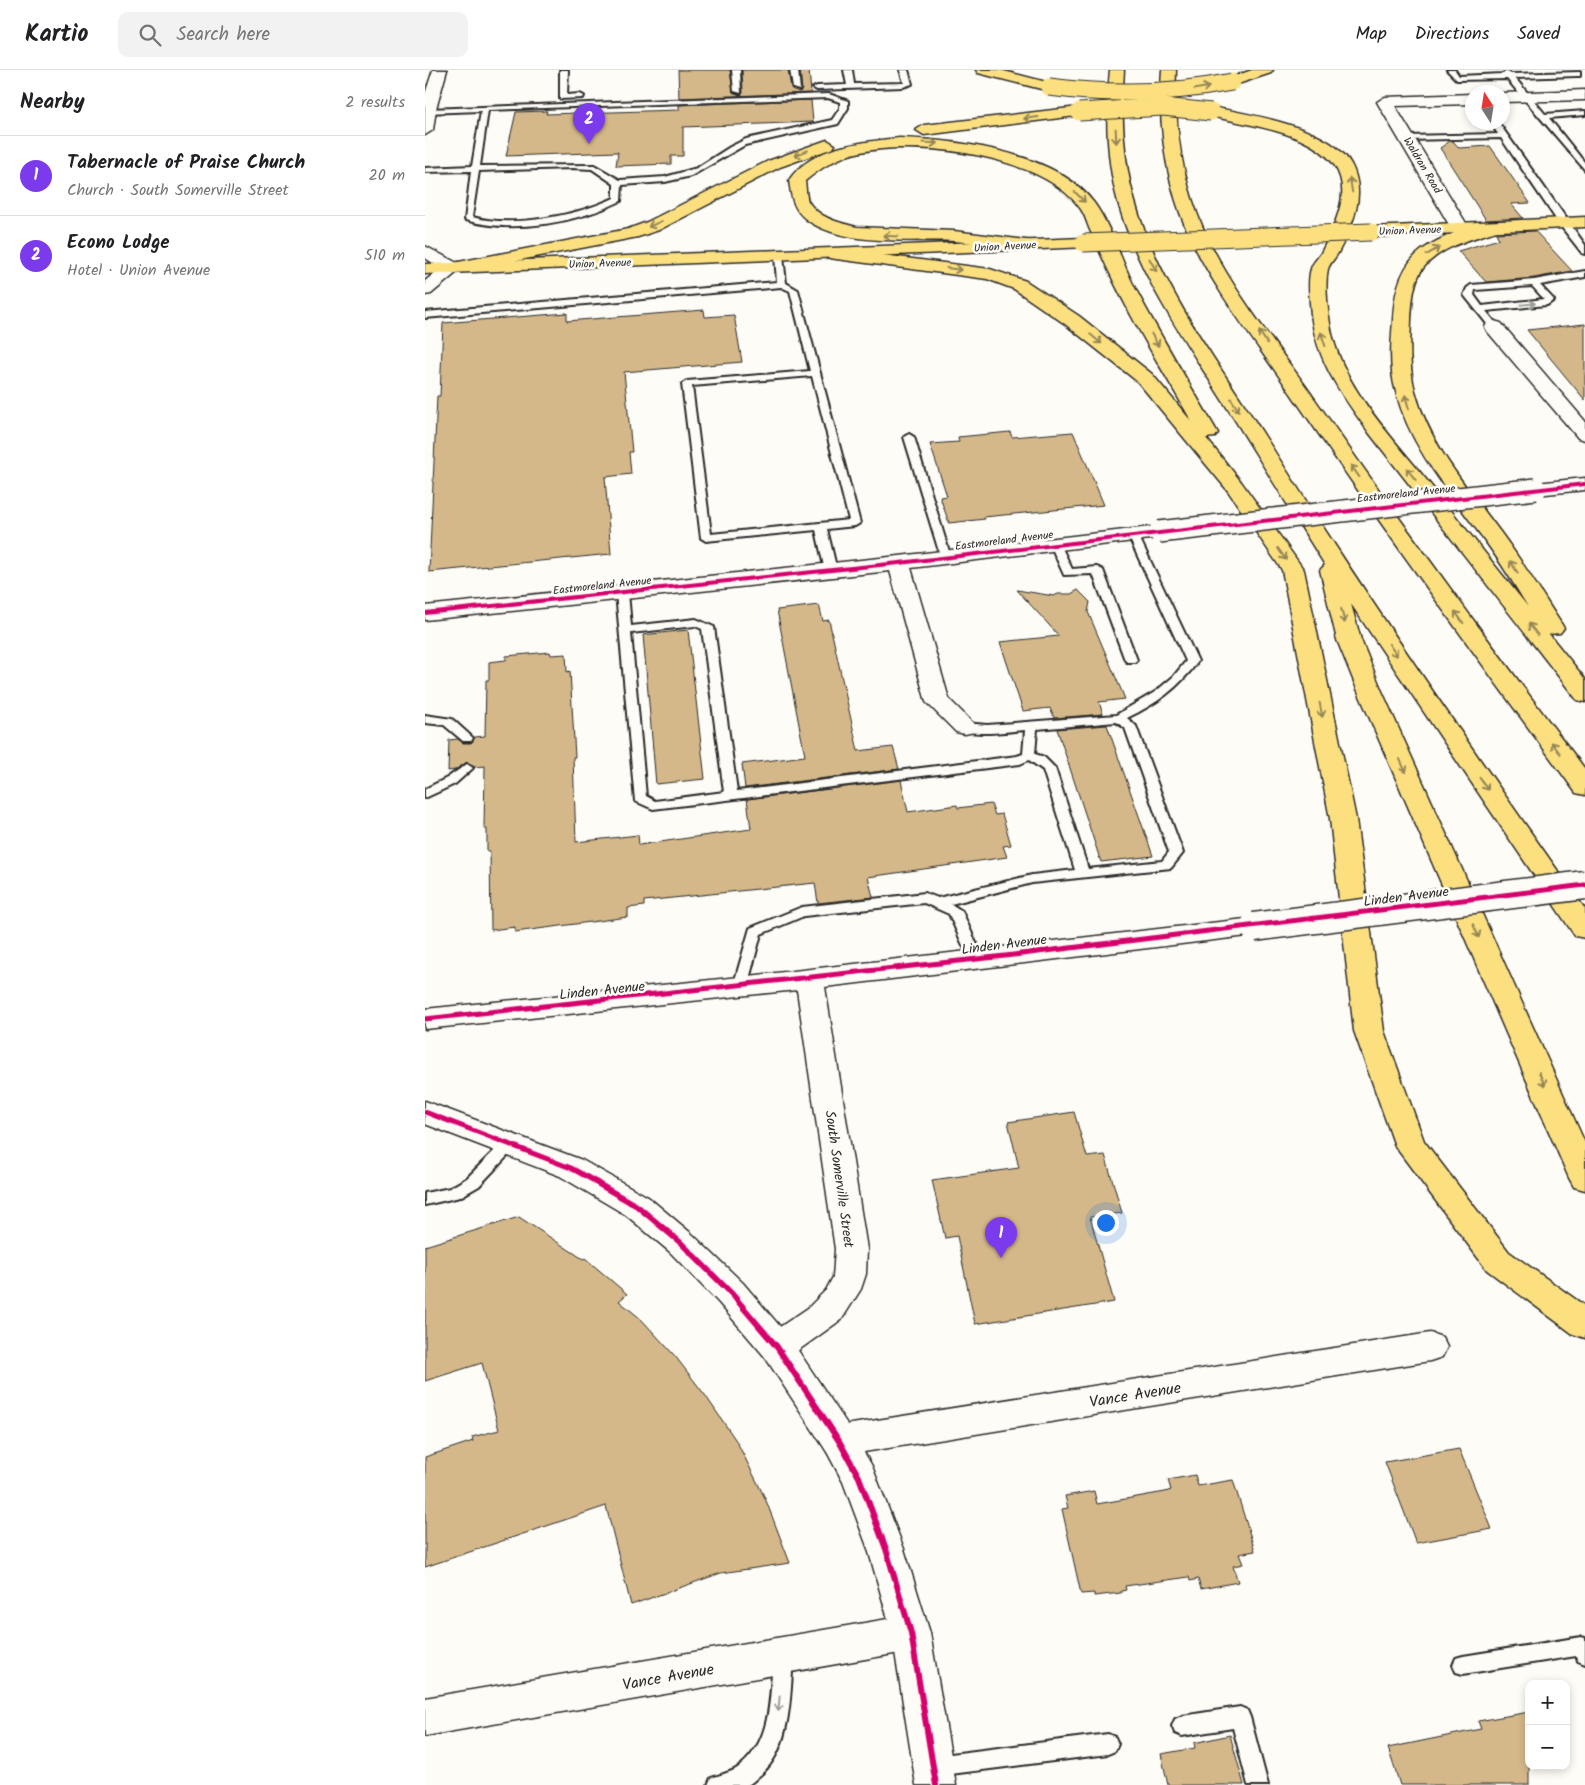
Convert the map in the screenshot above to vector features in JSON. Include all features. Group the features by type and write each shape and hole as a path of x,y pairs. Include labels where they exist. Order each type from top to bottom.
{"main road":[{"path":"983,70 1049,87 1094,92 1153,92 1198,88 1232,82 1266,70"},
{"path":"1117,70 1114,97 1117,163 1133,220 1144,250 1189,329 1327,551 1466,759 1585,929"},
{"path":"1169,70 1169,119 1181,184 1194,226 1225,281 1355,472 1480,646 1585,787"},
{"path":"453,268 632,233 653,226 774,164 815,147 883,134 1079,112 1155,107 1211,112 1258,120 1308,138 1321,144 1339,159 1352,182 1351,200 1328,254 1319,269 1318,313 1321,331 1332,363 1345,387 1377,430 1585,695"},
{"path":"1027,245 954,236 889,237 839,228 820,221 800,205 796,197 797,180 812,165 837,154 873,145 920,143 961,146 1002,155 1043,170 1058,178 1081,196 1087,204 1126,288 1203,422 1235,488"},
{"name":"Union Avenue","path":"425,269 836,254 1585,222"},
{"path":"1490,226 1433,250 1411,272 1406,287 1399,337 1401,379 1408,407 1432,457 1510,560 1585,683"},
{"path":"836,254 990,274 1020,285 1072,320 1145,378 1235,488 1293,570 1343,819 1369,1031 1410,1146 1498,1261 1585,1324"},
{"path":"1327,551 1349,640 1369,689 1585,1178"}],"street":[{"path":"425,130 427,107 440,70"},
{"path":"1510,98 1585,95"},
{"name":"Waldran Road","path":"1460,228 1385,102 1465,99"},
{"path":"425,251 453,268 425,290"},
{"path":"1494,327 1585,434"},
{"name":"Eastmoreland Avenue","path":"425,613 831,571 1585,484"},
{"path":"899,563 938,702 965,727"},
{"name":"Linden Avenue","path":"425,1019 740,987 1254,927 1585,885"},
{"name":"South Somerville Street","path":"777,1347 824,1314 841,1297 849,1276 851,1249 811,978"},
{"path":"425,1112 571,1168 637,1206 681,1243 731,1293 777,1347 839,1441 859,1477 886,1549 911,1633 935,1776"},
{"name":"Vance Avenue","path":"839,1441 1430,1347"},
{"name":"Vance Avenue","path":"425,1717 911,1633"}],"lane":[{"path":"564,70 563,97 908,84 904,70"},
{"path":"736,70 738,91"},
{"path":"794,70 797,88"},
{"path":"849,70 851,87"},
{"path":"1451,70 1457,78 1507,73 1577,74"},
{"path":"1507,73 1585,168"},
{"path":"425,170 594,167 618,183 663,181 682,176 710,164 729,148 750,140 835,122 844,108 844,102 829,96 485,108 427,107"},
{"path":"485,108 468,218 486,224 569,216 605,207 618,199 618,183"},
{"path":"1543,116 1585,113"},
{"path":"1498,130 1563,223 1585,251"},
{"path":"1407,138 1502,136"},
{"path":"651,172 682,176"},
{"path":"609,176 634,173"},
{"path":"779,256 782,284"},
{"path":"1494,327 1469,295 1471,288 1534,283 1585,274"},
{"path":"1479,309 1549,300 1534,283"},
{"path":"425,315 782,284 794,290 816,373 855,523 706,538 687,384 816,373"},
{"path":"909,437 946,558"},
{"path":"821,527 831,571"},
{"path":"965,727 987,728 1118,718 1151,703 1170,687 1193,661 1133,535"},
{"path":"1055,544 1068,573 1097,570 1131,660"},
{"path":"622,593 640,798 653,805 1020,760 1029,756 1040,760 1049,768 1083,873"},
{"path":"626,630 696,622 708,627 731,795"},
{"path":"937,904 1033,878 1166,865 1177,854 1130,726 1118,718"},
{"path":"425,719 448,722 467,738"},
{"path":"1029,756 1031,725"},
{"path":"425,794 451,781 467,768"},
{"path":"740,987 755,931 802,912 925,898 955,911 975,959"},
{"path":"425,1199 454,1193 473,1182 510,1144"},
{"path":"1463,1665 1581,1646 1585,1655"},
{"path":"718,1785 742,1777 757,1764 776,1728 783,1656"},
{"path":"1182,1726 1240,1717 1259,1785"},
{"path":"935,1776 1108,1744"}],"building":[{"path":"678,70 730,70 733,92 740,95 743,93 742,70 788,70 791,88 799,92 802,90 800,70 809,70 811,93 679,98"},
{"path":"811,100 813,122 683,127 683,156 671,156 671,164 616,166 618,152 506,156 516,112 547,111 546,114 679,110 679,105"},
{"path":"1453,141 1459,148 1490,146 1530,203 1511,204 1523,218 1486,220 1440,148"},
{"path":"1535,231 1572,271 1534,278 1486,282 1458,251 1499,239 1496,233"},
{"path":"704,310 705,317 734,315 742,362 624,372 632,452 629,452 631,474 605,477 611,554 429,572 437,396 440,396 443,323 567,313 567,321"},
{"path":"1585,324 1585,400 1527,330"},
{"path":"1010,432 1012,437 1073,432 1104,505 984,517 985,519 949,523 940,497 947,496 930,444 959,442 958,437"},
{"path":"1017,590 1054,596 1058,594 1071,594 1078,590 1090,602 1088,612 1125,699 1099,702 1103,714 1054,718 1050,708 1023,711 1000,642 1059,636"},
{"path":"819,605 823,621 829,620 858,751 893,747 899,769 745,788 742,764 805,756 777,610"},
{"path":"688,630 705,779 656,784 643,635"},
{"path":"550,652 551,655 566,654 567,672 570,671 575,757 573,757 576,842 638,835 639,845 751,829 747,799 901,780 908,812 957,805 958,808 991,804 995,815 1002,814 1011,845 1003,846 1007,857 868,877 873,897 818,903 815,883 644,901 644,906 628,908 628,917 515,932 515,927 491,930 490,851 487,851 487,829 484,829 485,766 475,767 467,762 455,770 448,771 449,740 458,739 463,743 471,743 475,737 485,736 486,680 489,680 489,662 506,660 506,656"},
{"path":"1107,725 1153,856 1101,862 1057,729"},
{"path":"1074,1112 1087,1157 1105,1155 1122,1213 1090,1217 1114,1302 975,1324 957,1236 945,1238 932,1180 1019,1168 1008,1122"},
{"path":"519,1217 583,1259 585,1258 627,1294 619,1301 641,1319 675,1356 705,1395 737,1442 765,1498 790,1563 721,1573 631,1605 606,1506 425,1567 425,1457 473,1441 472,1437 499,1430 482,1363 425,1381 425,1246"},
{"path":"1459,1449 1492,1529 1416,1543 1385,1462"},
{"path":"1195,1475 1198,1486 1233,1480 1255,1551 1239,1554 1243,1564 1233,1566 1238,1582 1201,1589 1198,1579 1190,1581 1189,1577 1125,1586 1126,1590 1121,1591 1121,1593 1094,1596 1094,1593 1081,1594 1062,1509 1068,1508 1065,1496 1094,1491 1097,1504 1165,1492 1171,1490 1168,1480"},
{"path":"1525,1713 1525,1770 1529,1770 1529,1785 1400,1785 1388,1748 1481,1729 1478,1721"},
{"path":"1230,1735 1244,1785 1168,1785 1161,1754 1195,1748 1194,1743"}],"cycle path":[{"path":"425,613 899,563 1585,484"},
{"path":"425,1019 1005,956 1585,885"},
{"path":"425,1112 571,1168 637,1206 681,1243 731,1293 777,1347 839,1441 859,1477 886,1549 911,1633 936,1785"}],"place":[{"name":"Econo Lodge","path":"589,144"},
{"name":"Tabernacle of Praise Church","path":"1001,1258"}]}
